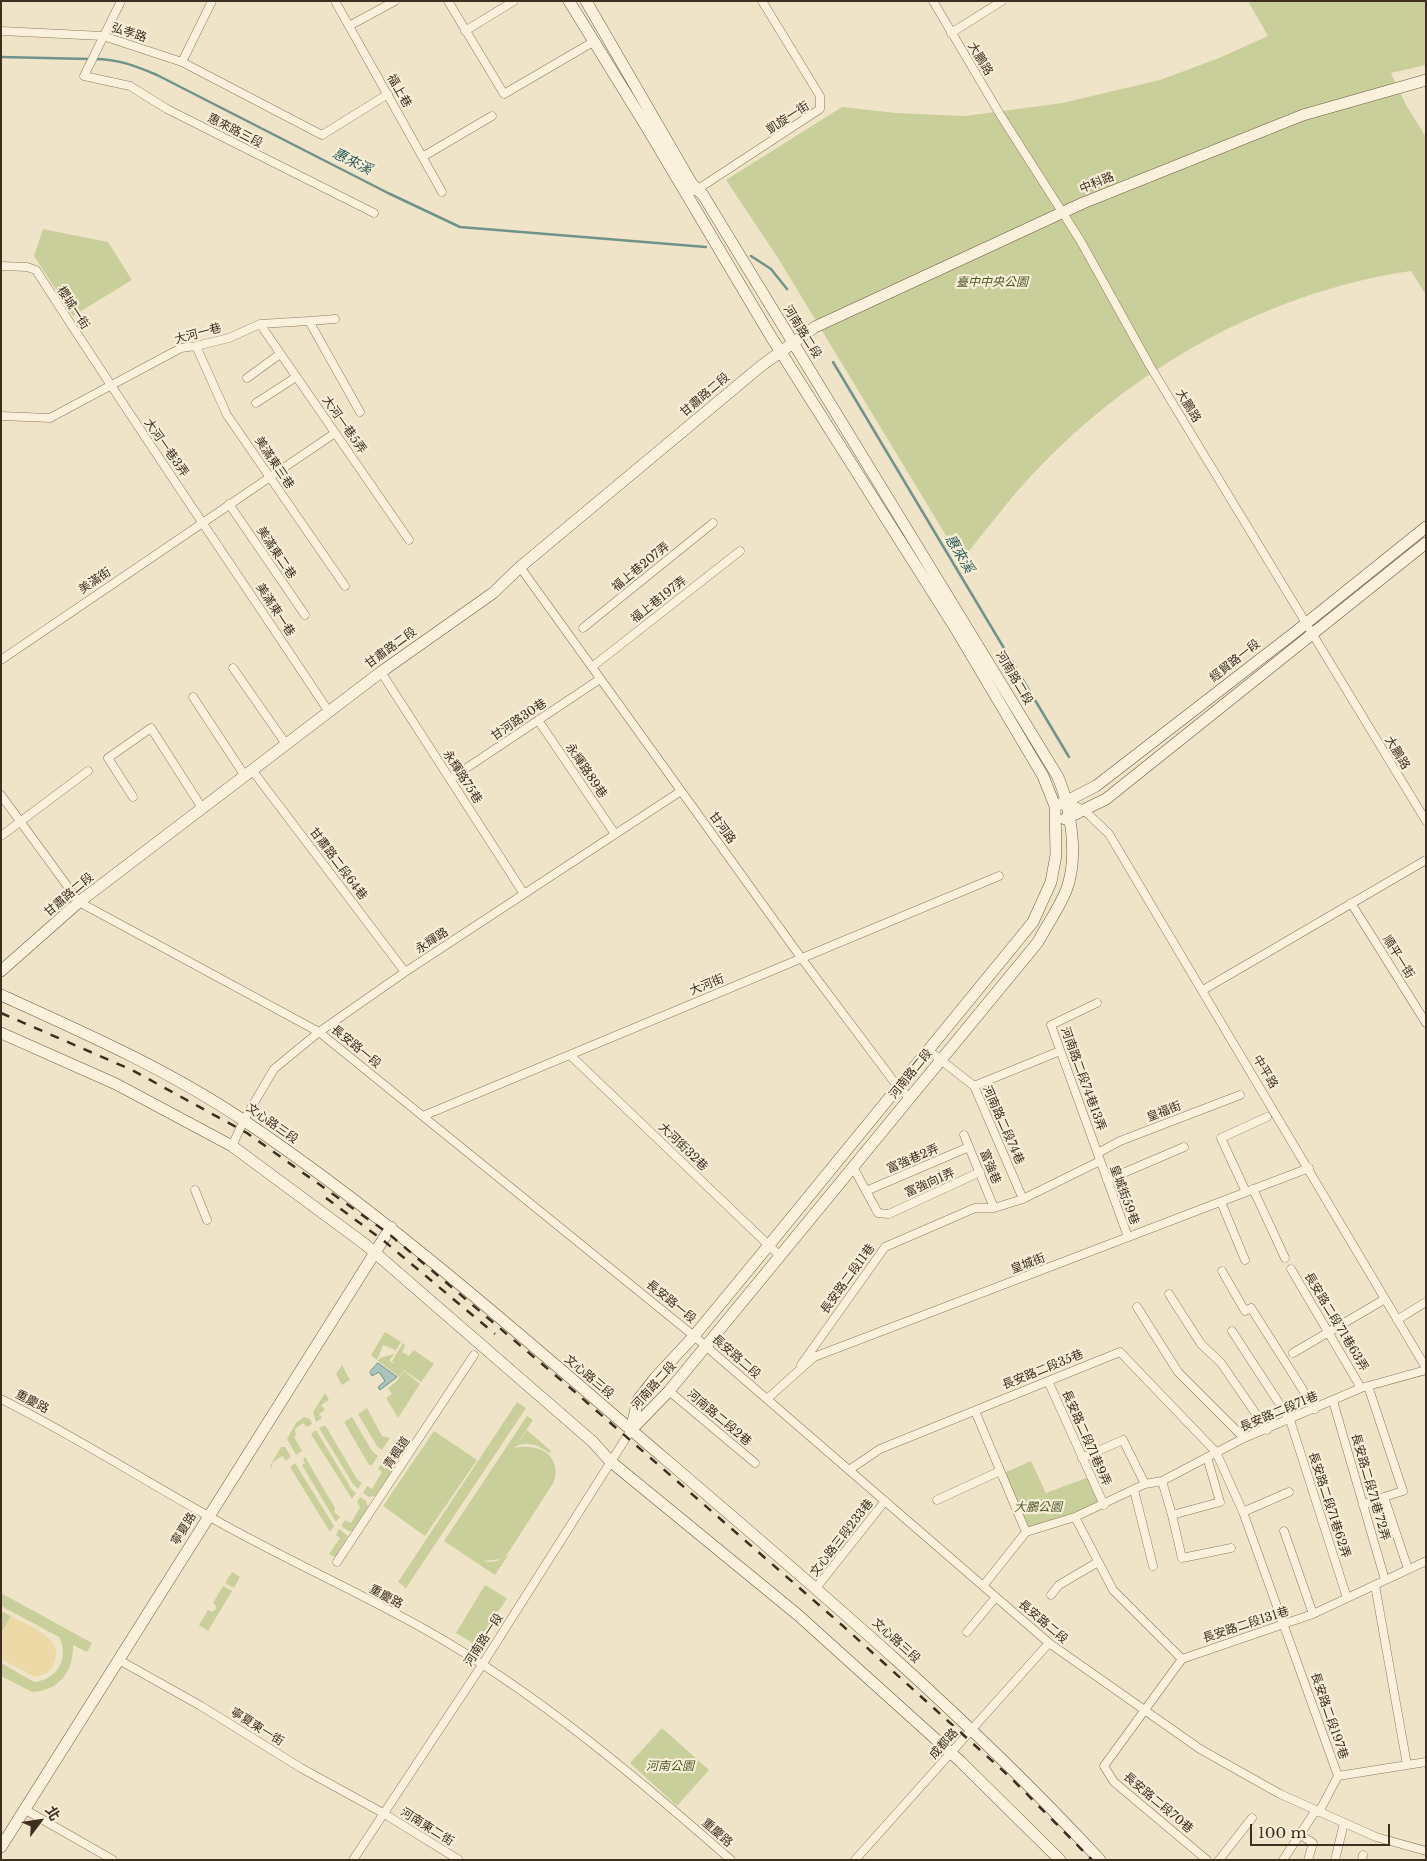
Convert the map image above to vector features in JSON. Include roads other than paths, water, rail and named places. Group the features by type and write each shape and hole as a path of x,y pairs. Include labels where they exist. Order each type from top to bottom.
{"street":[{"path":"103,36 121,1"},
{"path":"182,62 212,1"},
{"name":"福上巷","path":"335,1 424,156 442,192"},
{"path":"349,26 395,1"},
{"path":"448,1 504,94 593,42"},
{"path":"465,30 514,1"},
{"name":"河南路二段","path":"569,1 780,351 954,626 1043,776 1055,806 1056,822 1056,856 1052,882 1038,914 1024,934 694,1336 655,1378 638,1400 631,1430"},
{"name":"河南路二段","path":"586,1 698,190 703,195 1058,777 1068,802 1072,857 1066,890 1038,942 669,1391 631,1430"},
{"name":"凱旋一街","path":"687,196 820,109 820,96 762,1"},
{"name":"大鵬路","path":"932,1 1063,213 1150,366 1426,821"},
{"path":"951,32 1002,1"},
{"name":"弘孝路","path":"1,31 103,36 182,62 322,134 388,94"},
{"name":"惠來路三段","path":"103,36 84,76 130,86 167,109 374,213"},
{"name":"中科路","path":"792,343 815,328 1063,213 1303,115 1426,80"},
{"path":"424,156 492,116"},
{"name":"櫻城一街","path":"1,266 27,267 36,270 111,387"},
{"name":"大河一巷","path":"1,416 50,418 181,348 229,338 260,324 335,319"},
{"path":"309,321 360,412"},
{"name":"大河一巷5弄","path":"260,324 409,540"},
{"name":"甘肅路二段","path":"1,971 80,902 202,808 381,672 493,592 520,567 792,343"},
{"name":"美滿東三巷","path":"196,346 227,415 345,586"},
{"path":"247,378 280,354"},
{"path":"256,403 296,377"},
{"name":"大河一巷3弄","path":"111,387 203,521"},
{"name":"美滿街","path":"1,660 335,432"},
{"name":"美滿東二巷","path":"229,504 305,615"},
{"name":"美滿東一巷","path":"203,521 329,712"},
{"name":"福上巷207弄","path":"583,628 713,523"},
{"name":"經貿路一段","path":"1055,806 1068,802 1096,786 1306,624 1426,527"},
{"path":"1056,822 1085,811 1113,793 1426,542"},
{"name":"福上巷197弄","path":"592,667 740,551"},
{"name":"甘河路","path":"520,567 802,959 898,1087 910,1098"},
{"path":"233,668 286,744"},
{"name":"永輝路75巷","path":"381,672 524,894"},
{"name":"甘河路30巷","path":"450,779 600,679"},
{"name":"甘肅路二段64巷","path":"193,697 248,773 405,972"},
{"name":"永輝路89巷","path":"538,720 615,834"},
{"path":"133,797 108,758 151,728 202,808"},
{"path":"1,836 88,771"},
{"name":"永輝路","path":"232,1146 244,1120 274,1069 319,1032 405,972 681,790"},
{"name":"長安路一段","path":"1,795 80,902 319,1032 694,1336"},
{"name":"中平路","path":"1068,802 1085,811 1109,834 1309,1168 1426,1369"},
{"path":"1203,990 1426,860"},
{"name":"大河街","path":"424,1116 999,876"},
{"name":"順平一街","path":"1351,903 1426,1022"},
{"name":"文心路三段","path":"1,995 127,1053 244,1120 391,1227 816,1588 972,1729 1100,1860"},
{"name":"河南路二段74巷13弄","path":"1097,1003 1051,1025 1099,1157"},
{"path":"1,1033 116,1084 232,1146 376,1253 593,1442 610,1461 798,1615 951,1753 1060,1860"},
{"name":"河南路二段74巷","path":"928,1050 974,1086 1023,1199"},
{"path":"974,1086 1060,1050"},
{"name":"大河街32巷","path":"570,1055 780,1256"},
{"name":"皇福街","path":"1023,1199 1099,1157 1120,1141 1240,1095"},
{"path":"1267,1117 1221,1138 1285,1258"},
{"name":"富強巷","path":"964,1135 994,1208"},
{"name":"富強巷2弄","path":"866,1191 969,1147"},
{"path":"1107,1180 1184,1147"},
{"name":"皇城街59巷","path":"1099,1157 1128,1237"},
{"path":"853,1167 866,1191"},
{"name":"皇城街","path":"767,1399 796,1371 814,1358 1309,1168"},
{"name":"富強向1弄","path":"866,1191 878,1214 889,1214 980,1172"},
{"path":"195,1190 207,1220"},
{"name":"長安路二段11巷","path":"796,1371 885,1247 975,1208 994,1208 1023,1199"},
{"path":"1221,1202 1245,1260"},
{"name":"寧夏路","path":"1,1847 391,1227"},
{"name":"長安路二段˙71巷63弄","path":"1291,1269 1328,1332 1364,1387 1403,1491 1384,1497"},
{"path":"1222,1271 1245,1311 1251,1308 1315,1409"},
{"path":"1169,1294 1200,1344 1221,1363 1267,1430"},
{"path":"1293,1353 1385,1299"},
{"path":"1398,1320 1426,1302"},
{"path":"1137,1307 1178,1372 1244,1438"},
{"name":"長安路二段71巷62弄","path":"1232,1331 1290,1420 1347,1598"},
{"name":"長安路二段","path":"694,1336 1049,1643 1143,1710 1200,1749 1280,1794 1376,1837 1426,1851"},
{"name":"長安路二段35巷","path":"850,1470 880,1449 1120,1352 1216,1452"},
{"name":"青楓道","path":"337,1562 421,1430 474,1355"},
{"name":"長安路二段71巷","path":"1026,1532 1075,1518 1145,1484 1162,1481 1244,1438 1267,1430 1364,1387 1426,1369"},
{"name":"長安路二段71巷9弄","path":"1048,1381 1104,1505"},
{"name":"河南路二段2巷","path":"669,1391 755,1462"},
{"name":"重慶路","path":"1,1399 55,1426 208,1516 425,1630 482,1665 558,1717 666,1803 731,1860"},
{"name":"長安路二段71巷˙72弄","path":"1333,1401 1385,1580"},
{"path":"975,1411 1026,1532 983,1586"},
{"name":"河南路一段","path":"352,1860 482,1665 631,1430"},
{"path":"1082,1458 1123,1440 1145,1484"},
{"name":"長安路二段197巷","path":"1216,1452 1243,1512 1338,1776 1318,1811 1283,1860"},
{"path":"1172,1515 1220,1502 1207,1457"},
{"path":"937,1500 1000,1471"},
{"path":"1162,1481 1182,1558 1231,1548"},
{"path":"1134,1490 1153,1566"},
{"path":"1243,1512 1288,1492"},
{"path":"1363,1506 1384,1497 1408,1569"},
{"name":"文心路三段233巷","path":"816,1588 885,1501"},
{"path":"1075,1518 1113,1590 1182,1659 1143,1710"},
{"path":"1284,1531 1313,1614"},
{"name":"長安路二段131巷","path":"1182,1659 1313,1614 1426,1561"},
{"path":"1052,1595 1059,1585 1098,1562"},
{"path":"1375,1585 1407,1765"},
{"path":"967,1632 996,1597"},
{"name":"成都路","path":"855,1860 1049,1643"},
{"name":"寧夏東一街","path":"119,1660 200,1706 301,1768 383,1813"},
{"name":"長安路二段70巷","path":"1143,1710 1104,1766 1114,1782 1207,1860"},
{"path":"1338,1776 1426,1762"},
{"path":"24,1809 113,1860"},
{"name":"河南東二街","path":"383,1813 458,1860"},
{"path":"1219,1860 1252,1818"},
{"path":"1335,1860 1344,1823"},
{"path":"1300,1834 1313,1843 1308,1860"}],"water":[{"path":"378,1363 397,1377 380,1390 378,1387 385,1381 379,1372 372,1376 370,1372"}],"waterway":[{"name":"惠來溪","path":"1,57 90,59"},
{"name":"惠來溪","path":"95,59 127,64 157,75 388,193 460,227 706,247"},
{"name":"惠來溪","path":"751,256 771,269 787,289"},
{"name":"惠來溪","path":"833,362 1069,757"}],"railway":[{"path":"1,1013 132,1070 247,1133 389,1234 575,1392 843,1626 1011,1778 1092,1860"},
{"path":"326,1198 384,1241 495,1334"}],"park label":[{"name":"臺中中央公園","path":"992,283"},
{"name":"大鵬公園","path":"1038,1508"},
{"name":"河南公園","path":"670,1767"}]}
